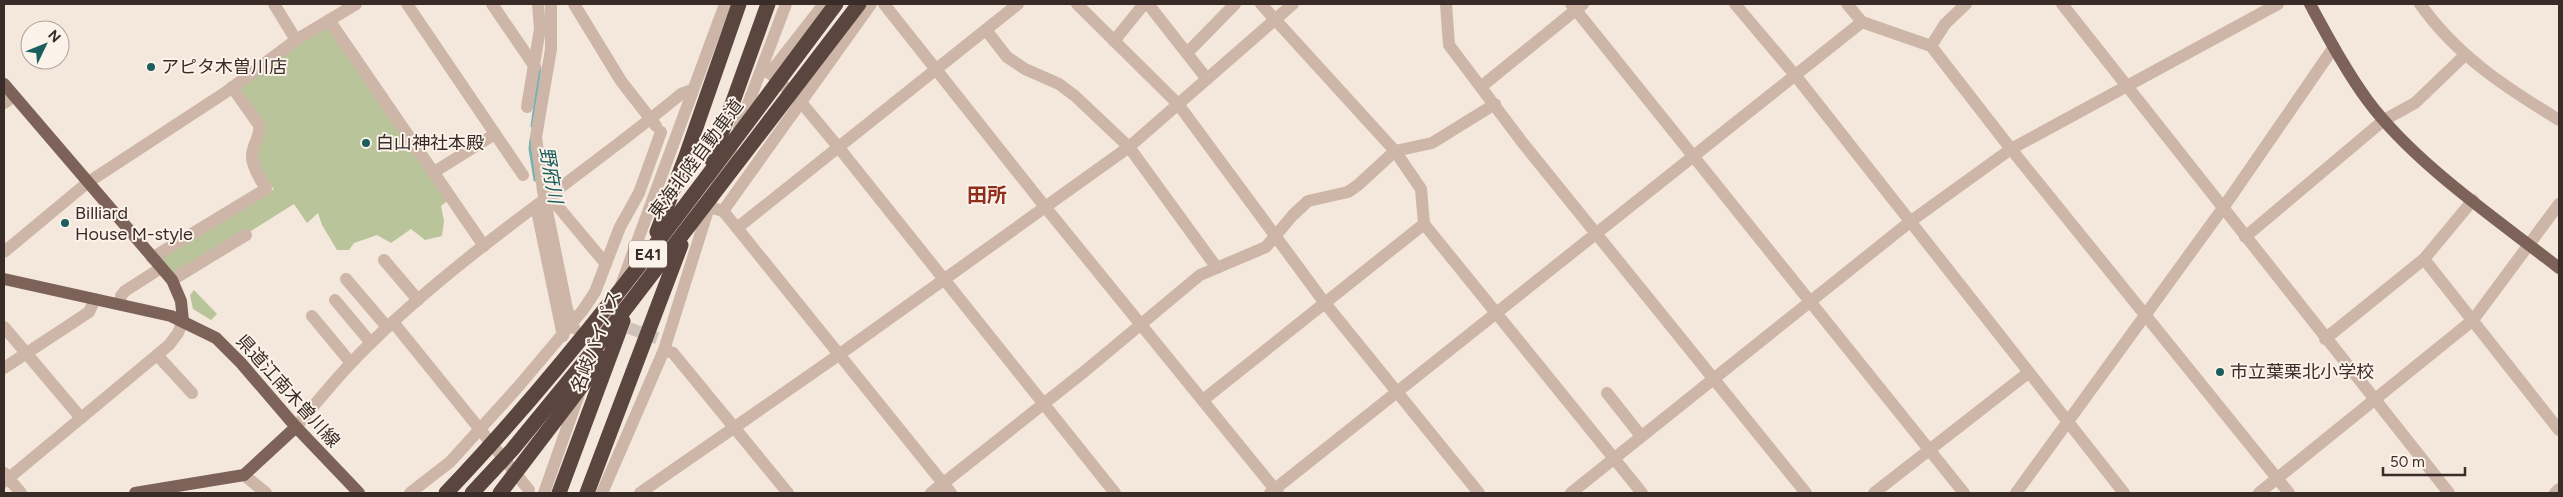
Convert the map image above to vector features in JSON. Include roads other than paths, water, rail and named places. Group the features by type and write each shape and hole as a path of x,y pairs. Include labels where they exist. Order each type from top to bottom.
{"highway":[{"name":"名岐バイパス","path":"559,493 686,156 739,4"},
{"path":"587,493 650,330 768,4"},
{"name":"東海北陸自動車道","path":"446,493 498,438 578,343 836,4"},
{"name":"東海北陸自動車道","path":"472,493 512,450 590,355 858,4"},
{"path":"500,493 602,361 736,162"},
{"path":"442,493 465,474"}],"main road":[{"path":"2310,4 2334,48 2369,102 2384,120 2420,157 2559,268"},
{"path":"4,84 9,100 87,183 172,280 181,301 183,320"},
{"name":"県道江南木曽川線","path":"4,279 120,304 183,320 216,338 296,427 359,493"},
{"path":"136,493 244,475 296,427"}],"street":[{"path":"274,4 296,40"},
{"path":"4,252 87,183 232,87 296,40 356,4"},
{"path":"407,4 523,175"},
{"path":"492,4 534,67"},
{"path":"527,107 540,29 538,4"},
{"path":"551,4 550,49 536,137 543,202 568,332"},
{"path":"574,4 621,80 661,132 674,140"},
{"path":"544,493 725,4"},
{"path":"602,493 664,344 709,207 766,72 786,4"},
{"path":"766,72 824,4"},
{"path":"723,211 871,4"},
{"path":"884,4 1046,208 1203,400 1274,492 1862,22"},
{"path":"737,228 1018,4"},
{"path":"1077,4 1178,104 1324,302 1479,493"},
{"path":"1114,40 1144,4"},
{"path":"1148,4 1207,79"},
{"path":"1187,53 1235,4"},
{"path":"1261,4 1395,151 1421,189 1424,224 1642,493"},
{"path":"648,491 735,426 840,354 1129,147 1294,4"},
{"path":"1446,4 1449,45 1596,234 1806,493"},
{"path":"1735,4 1795,75 2124,493"},
{"path":"1847,4 1862,22 1931,46 2010,149 2147,315 2289,493"},
{"path":"1931,46 1945,24 1966,4"},
{"path":"2062,4 2325,339 2449,493"},
{"path":"1571,493 1911,221 2010,149 2278,4"},
{"path":"2420,4 2438,30 2475,64 2559,120"},
{"path":"1482,86 1576,6 1693,157 1964,493"},
{"path":"330,20 484,246"},
{"path":"986,30 1007,57 1025,69 1059,84 1075,96 1129,147 1217,268"},
{"path":"2016,493 2147,315 2334,48"},
{"path":"2245,237 2384,120 2415,103 2465,55"},
{"path":"766,72 800,101 839,148 1115,493"},
{"path":"120,304 121,296 157,263 266,189 252,161 252,153 260,132 259,125 232,87"},
{"path":"296,427 351,363 418,300 484,246 681,94 692,90"},
{"path":"931,493 947,488 1043,404 1200,275 1266,247 1293,215 1308,201 1348,192 1395,151 1432,144 1495,104"},
{"path":"410,493 450,462 568,332 588,313 620,227 639,193 661,132"},
{"path":"434,172 495,134"},
{"path":"2325,339 2424,259 2473,200"},
{"path":"543,202 606,264"},
{"path":"2259,493 2473,320 2559,204"},
{"path":"709,207 723,211 947,488"},
{"path":"1203,400 1424,224"},
{"path":"172,280 246,235"},
{"path":"2424,259 2559,430"},
{"path":"384,260 418,300"},
{"path":"346,279 390,325 480,429 529,490"},
{"path":"4,368 89,312 95,299"},
{"path":"334,300 371,343"},
{"path":"312,316 351,363"},
{"path":"21,493 5,478 158,355 178,333 183,320"},
{"path":"4,327 81,418"},
{"path":"664,344 674,353 735,426 788,493"},
{"path":"158,355 192,393"},
{"path":"1874,493 2028,373"},
{"path":"1607,393 1641,436"},
{"path":"244,475 266,493"},
{"path":"2555,493 2559,489"}],"waterway":[{"name":"野府川","path":"532,126 540,68"},
{"name":"野府川","path":"531,139 530,149 535,180"}],"tunnel":[{"path":"612,322 662,340"}],"place":[{"name":"アピタ木曽川店","path":"151,67"},
{"name":"白山神社本殿","path":"366,143"},
{"name":"Billiard House M-style","path":"65,223"},
{"name":"市立葉栗北小学校","path":"2220,372"}],"district":[{"name":"田所","path":"987,195"}]}
